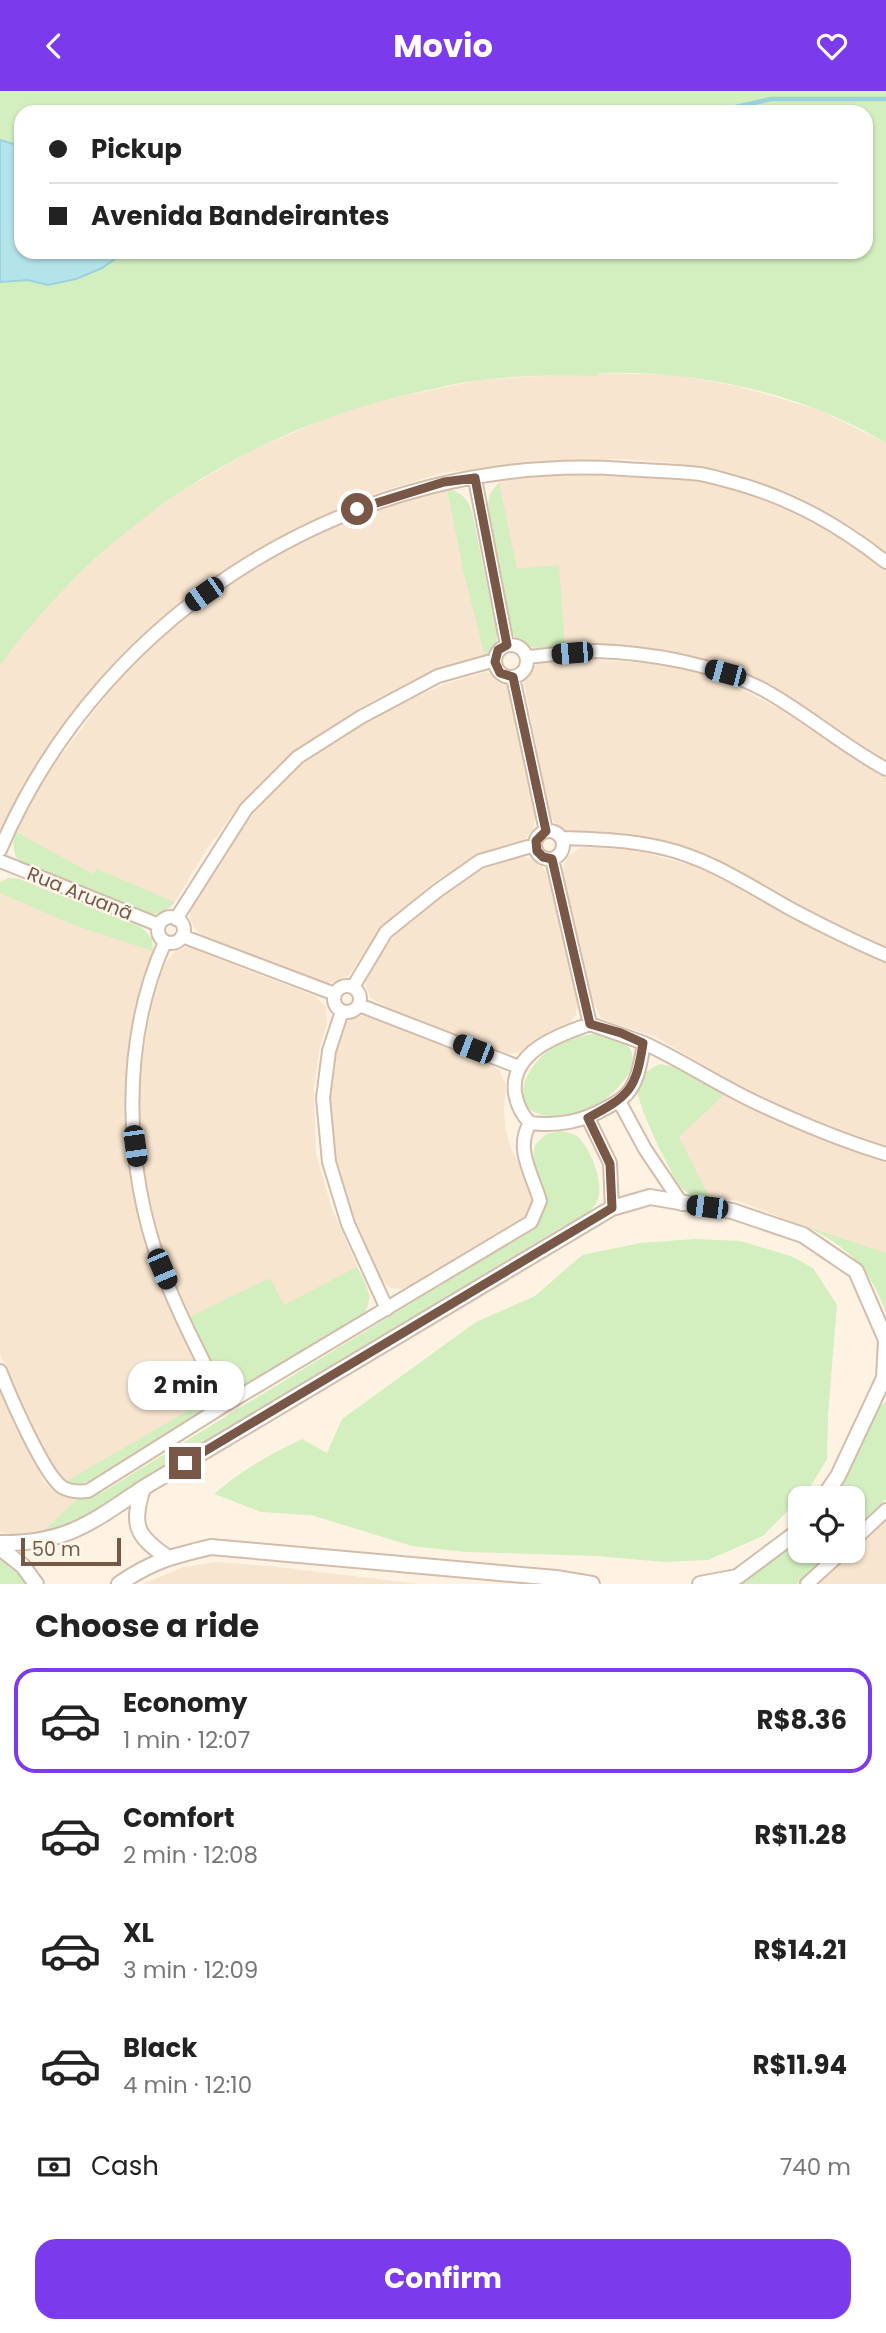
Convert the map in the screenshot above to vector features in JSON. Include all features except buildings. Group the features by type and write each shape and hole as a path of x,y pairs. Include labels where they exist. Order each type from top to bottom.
{"street":[{"path":"0,850 15,814 38,775 80,716 146,642 185,608 242,567 318,524 376,501 444,482 508,472 585,466 702,474 762,490 809,510 852,535 886,562"},
{"path":"475,478 507,645"},
{"path":"507,645 520,647 527,657 525,669 513,677 500,673 496,666 498,650 507,645"},
{"path":"527,657 594,651 627,653 725,673 764,690 886,769"},
{"path":"176,919 246,809 298,757 361,717 438,676 495,660"},
{"path":"513,677 546,831"},
{"path":"552,859 540,856 536,845 538,837 546,831 555,832 562,838 617,839 665,849 708,863 845,937 886,955"},
{"path":"552,859 562,851 562,838"},
{"path":"353,988 386,932 438,891 481,861 536,845"},
{"path":"552,859 590,1024"},
{"name":"Rua Aruanã","path":"0,861 159,925"},
{"path":"166,919 176,919 183,925 182,936 175,943 165,942 159,936 159,925 166,919"},
{"path":"182,936 335,993"},
{"path":"165,942 149,988 137,1050 131,1114 135,1146 148,1227 162,1269 225,1405"},
{"path":"343,987 353,988 360,996 359,1005 352,1011 342,1011 334,1003 335,993 343,987"},
{"path":"359,1005 519,1067"},
{"path":"342,1011 329,1051 323,1098 329,1161 348,1224 387,1309"},
{"path":"643,1043 639,1070 630,1090 619,1101 588,1118 553,1125 530,1122 517,1103 514,1082 519,1067 534,1050 554,1038 590,1024 643,1043 758,1103 886,1154"},
{"path":"619,1101 645,1149 682,1204"},
{"path":"588,1118 610,1164 612,1208"},
{"path":"0,1371 49,1471 60,1486 74,1492 88,1491 225,1405 531,1222 540,1201 523,1152 524,1133 530,1122"},
{"path":"0,1546 54,1539 85,1526 143,1488 612,1208 650,1197 732,1211 803,1235 856,1271 886,1340 885,1378 831,1486"},
{"path":"143,1488 136,1510 136,1521 147,1544 167,1557"},
{"path":"865,1530 886,1510"},
{"path":"700,1584 737,1577 788,1539"},
{"path":"0,1546 20,1563 36,1584"},
{"path":"119,1584 141,1569 167,1557 211,1547 556,1578 592,1584"},
{"path":"807,1584 830,1563"}],"shaded area":[{"path":"598,373 675,375 737,386 819,410 886,443 886,552 854,528 797,496 740,475 673,463 624,459 540,461 442,473 396,487 358,500 292,530 218,575 177,607 95,686 56,735 0,833 0,666 41,611 123,532 185,489 251,451 355,409 479,380 559,375 597,376"},
{"path":"552,474 651,475 714,484 745,493 801,514 828,528 886,571 886,762 781,691 724,666 691,657 646,650 607,646 533,648 517,641 511,627 489,527 492,526 489,495 499,483 510,478"},
{"path":"438,490 454,490 464,497 470,506 496,627 497,641 490,654 409,683 363,706 314,738 275,770 236,810 205,852 173,905 163,913 148,914 20,862 16,858 13,843 16,832 32,799 54,765 111,689 177,624 215,593 271,558 361,514"},
{"path":"585,659 660,664 714,677 782,710 853,759 886,778 886,948 823,919 736,868 697,852 642,837 571,833 557,826 550,816 524,683 530,670 539,663"},
{"path":"486,672 500,677 506,683 510,694 536,817 533,829 525,840 473,859 435,881 385,924 349,975 338,982 324,983 202,935 194,928 190,919 190,906 226,847 271,793 295,770 342,735 398,703 451,682"},
{"path":"582,847 634,850 698,867 745,888 833,940 886,963 886,1147 787,1110 746,1090 654,1036 611,1023 600,1016 592,999 563,876 568,856"},
{"path":"520,856 537,860 547,873 578,1002 576,1015 570,1024 548,1034 523,1052 508,1054 391,1010 371,998 366,987 366,975 404,924 450,888 479,871"},
{"path":"9,878 19,879 136,925 145,930 152,939 153,951 140,997 126,1075 126,1108 135,1203 148,1251 166,1300 210,1393 206,1409 99,1476 75,1485 65,1482 56,1474 0,1354 0,882"},
{"path":"188,947 315,996 326,1007 327,1024 320,1047 314,1088 316,1153 331,1206 370,1296 365,1313 239,1388 228,1385 217,1374 180,1298 159,1241 145,1174 139,1104 146,1037 154,995 165,963 177,949"},
{"path":"366,1015 489,1063 500,1071 506,1085 506,1131 511,1148 531,1189 533,1200 530,1210 522,1220 402,1289 390,1288 379,1277 356,1230 336,1173 328,1097 332,1064 340,1030 353,1017"},
{"path":"660,1064 678,1068 802,1132 886,1163 886,1313 867,1271 825,1235 739,1201 691,1195 680,1187 638,1093 646,1072"},
{"path":"0,1390 44,1482 55,1492 77,1499 39,1535 21,1536 0,1532"},
{"path":"886,1519 886,1584 817,1584 839,1563 865,1563 865,1539"},
{"path":"216,1562 419,1584 143,1584 183,1567"}],"green space":[{"path":"0,91 886,91 886,443 819,410 784,398 710,380 673,375 598,373 598,376 510,377 467,382 360,408 299,429 241,457 186,489 134,526 85,568 41,615 0,666"},
{"path":"499,483 517,569 559,565 565,647 528,646 512,632 489,527 492,526 489,508 491,492"},
{"path":"447,489 463,496 472,512 497,634 496,644 485,656 464,574"},
{"path":"16,832 93,874 97,869 175,902 163,913 151,914 25,866 14,851"},
{"path":"9,878 19,879 141,927 152,939 153,951 74,925 0,893 0,882"},
{"path":"596,1034 619,1039 630,1049 632,1062 626,1077 614,1091 598,1104 579,1112 558,1116 540,1114 529,1109 524,1100 523,1089 534,1065 560,1043 575,1037"},
{"path":"660,1064 678,1068 725,1094 679,1137 709,1197 690,1194 679,1184 644,1112 638,1092 640,1082 648,1071"},
{"path":"560,1131 580,1139 596,1171 599,1181 598,1198 588,1213 70,1525 39,1535 77,1499 101,1493 529,1231 546,1207 544,1188 534,1157 535,1145 546,1134"},
{"path":"805,1226 886,1253 886,1313 873,1283 856,1261 834,1242"},
{"path":"695,1239 740,1241 791,1256 813,1268 837,1305 827,1459 811,1486 788,1486 788,1510 763,1536 708,1560 664,1562 597,1556 465,1552 412,1546 311,1515 261,1512 214,1494 256,1463 302,1439 327,1453 342,1419 476,1322 535,1296 582,1255 640,1243"},
{"path":"357,1267 367,1287 369,1300 359,1318 244,1387 229,1385 217,1374 189,1317 270,1278 284,1305"},
{"path":"210,1398 206,1409 198,1417 91,1481 75,1485 65,1482"},
{"path":"886,1403 886,1499 865,1519 865,1486 837,1486 879,1405"},
{"path":"788,1544 788,1563 819,1563 797,1584 726,1584"},
{"path":"0,1558 15,1570 27,1584 0,1584"}],"water":[{"path":"0,140 14,144 14,259 115,259 76,279 48,285 28,280 0,282"}],"waterway":[{"path":"745,105 771,99 886,99"}],"route":[{"path":"185,1463 612,1208 610,1164 588,1118 619,1101 630,1090 639,1070 643,1043 590,1024 552,859 540,856 537,851 536,841 546,831 513,677 500,673 495,662 498,650 507,645 475,478 444,482 357,509"}]}
